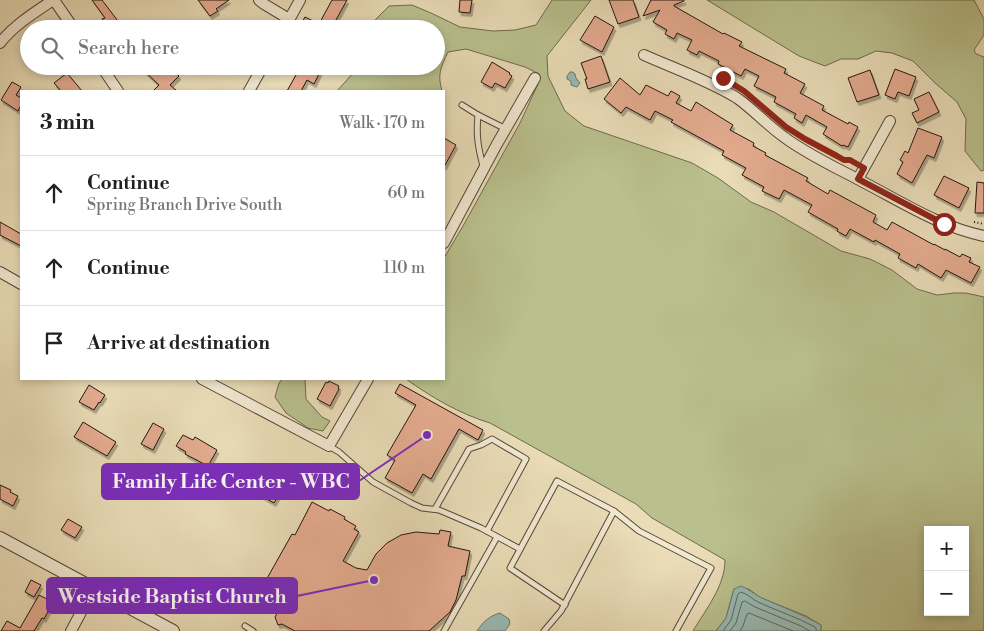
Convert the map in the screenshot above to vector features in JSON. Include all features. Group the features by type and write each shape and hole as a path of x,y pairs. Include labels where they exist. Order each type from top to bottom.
{"street":[{"path":"24,20 54,0 68,20"},
{"path":"259,0 289,19 300,0"},
{"path":"0,43 20,23"},
{"path":"644,55 718,87 736,98 800,148 858,179 944,224 972,234 984,236"},
{"path":"106,75 117,90"},
{"path":"250,90 258,75"},
{"path":"445,241 535,78"},
{"path":"858,179 890,121"},
{"path":"0,272 20,283"},
{"path":"204,380 329,446 367,380"},
{"path":"0,538 173,631"},
{"path":"71,631 94,588"}],"lane":[{"path":"462,105 506,129"},
{"path":"478,115 478,146 484,169"},
{"path":"435,509 469,449 482,445 492,439 526,458 487,531"},
{"path":"329,446 339,452 373,482 422,508 439,510 487,531 520,549"},
{"path":"564,605 510,568 557,481 614,511 639,530 711,568 676,631"},
{"path":"544,631 558,616 614,511"},
{"path":"444,631 497,536"},
{"path":"245,626 253,631"}],"path":[{"path":"844,160 850,160 864,168"},
{"path":"974,222 984,224"}],"green space":[{"path":"552,0 591,0 547,56 548,76 565,111 584,126 692,163 718,178 751,202 774,212 841,251 870,259 892,270 917,289 937,295 966,293 984,297 984,631 821,631 821,625 806,616 759,597 749,589 734,589 726,618 716,631 693,631 718,588 722,579 725,560 652,518 636,504 490,423 446,404 407,380 445,380 445,256 520,123 538,84 539,74 525,67 466,49 448,52 445,58 445,20 376,20 389,6 412,5 431,13 460,27 493,31 515,30 536,25"},
{"path":"707,0 974,0 984,19 984,35 974,50 976,54 984,57 984,170 981,171 965,151 966,119 957,102 913,61 892,53 876,51 858,59 841,59 825,66 799,56"},
{"path":"351,75 441,75 442,90 338,90"},
{"path":"281,380 305,380 306,399 322,417 330,421 323,431 308,428 286,413 275,397"}],"water":[{"path":"570,72 575,74 580,83 577,87 571,85 571,81 567,79"},
{"path":"741,586 759,597 821,625 821,631 716,631 726,618 734,589"},
{"path":"500,613 509,619 510,624 505,631 477,631 487,620"}],"building":[{"path":"92,0 102,0 117,20 102,19 105,18"},
{"path":"198,0 229,0 210,16"},
{"path":"332,0 347,0 336,20 321,20"},
{"path":"460,0 472,0 470,13 459,12"},
{"path":"609,0 633,0 639,17 618,24"},
{"path":"651,0 684,0 674,6 723,34 742,42 739,46 786,69 784,73 805,84 800,93 824,106 822,110 848,124 849,122 858,127 848,147 842,146 823,134 827,127 806,115 802,123 794,118 796,114 774,102 776,97 754,86 759,76 745,69 741,76 718,64 719,61 699,51 697,55 687,50 692,40 677,33 674,39 665,34 667,30 653,22 660,10 643,16"},
{"path":"595,16 614,27 602,52 580,40"},
{"path":"601,56 610,82 588,89 585,79 587,79 581,63"},
{"path":"492,62 512,76 505,88 495,83 492,88 481,82"},
{"path":"895,69 916,77 909,96 898,92 895,99 885,95"},
{"path":"870,70 879,95 857,102 848,78"},
{"path":"64,75 69,75 81,90 60,90 54,83"},
{"path":"148,75 179,76 170,85 176,90 154,90 159,85"},
{"path":"296,75 318,75 314,84 307,80 302,90 288,90"},
{"path":"620,78 640,95 646,85 668,96 671,91 680,96 676,103 691,111 696,102 733,125 730,130 754,143 753,146 766,153 765,155 808,178 806,181 828,194 830,190 876,215 873,222 887,230 892,222 960,257 962,254 971,258 969,262 980,267 971,283 946,270 941,278 918,264 916,268 898,258 900,254 875,240 874,242 850,229 846,236 837,231 838,229 808,212 812,205 784,190 779,199 762,191 764,187 742,175 746,168 722,155 724,151 671,122 673,120 655,111 650,120 626,107 621,113 604,99"},
{"path":"12,82 21,87 16,95 20,97 18,111 1,100"},
{"path":"929,92 939,112 917,123 912,113 919,110 914,99"},
{"path":"918,128 942,137 934,158 927,155 912,183 897,174 903,162 900,160 905,151 908,153"},
{"path":"445,139 456,145 445,165"},
{"path":"944,176 969,188 959,208 934,195"},
{"path":"977,182 984,183 984,213 975,213"},
{"path":"0,222 20,233 20,245 0,235"},
{"path":"329,381 339,386 330,406 317,399 326,382 328,383"},
{"path":"400,384 483,430 478,440 459,429 431,479 423,474 412,493 385,478 395,460 387,455 416,405 395,393"},
{"path":"89,385 105,395 94,410 79,402"},
{"path":"83,422 116,442 107,456 74,437"},
{"path":"153,423 164,429 153,450 141,444"},
{"path":"183,435 193,440 195,437 217,450 208,466 185,454 186,452 176,446"},
{"path":"251,470 273,482 272,484 282,490 274,503 242,485"},
{"path":"0,485 18,496 13,506 0,499"},
{"path":"312,502 345,517 344,519 356,526 354,529 359,532 343,561 356,568 367,570 376,554 387,543 401,535 416,532 439,534 440,530 451,532 448,546 470,551 465,576 462,576 456,600 450,612 429,631 295,631 282,624 278,625 275,617 279,610 256,598 292,534 295,535"},
{"path":"68,519 82,527 75,538 61,530"},
{"path":"31,580 41,585 34,597 25,592"},
{"path":"39,595 53,602 44,619 42,618 34,631 1,631 7,621 20,628"}],"place":[{"name":"Family Life Center - WBC","path":"427,435"},
{"name":"Westside Baptist Church","path":"374,580"}],"route":[{"path":"723,78 756,100 786,127 844,160 850,160 864,168 858,179 944,224"}]}
